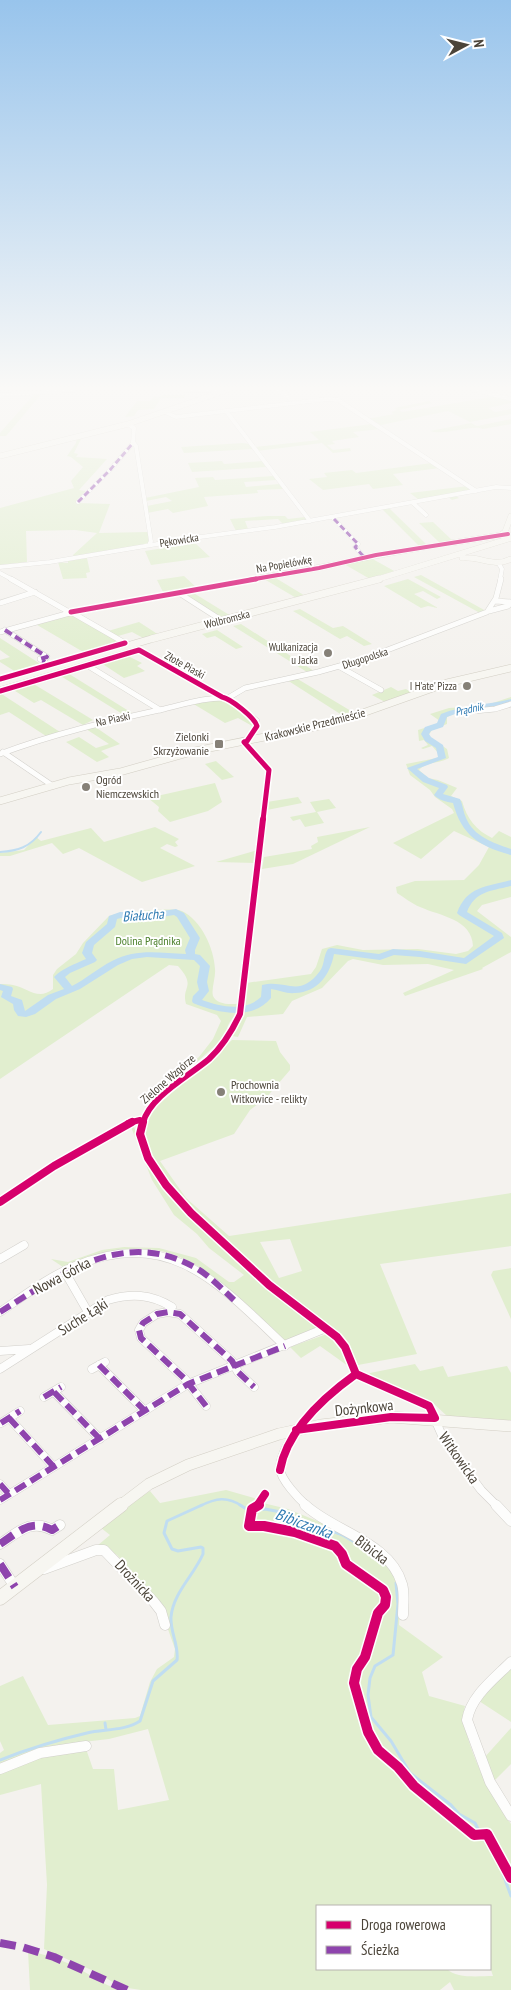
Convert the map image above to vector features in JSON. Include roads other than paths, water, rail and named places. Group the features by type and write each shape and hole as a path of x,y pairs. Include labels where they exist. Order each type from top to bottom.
{"main road":[{"path":"453,558 485,548 508,536 506,526 511,516"},
{"name":"Na Popielówkę","path":"451,543 508,536"},
{"path":"451,543 468,549 485,548"},
{"path":"453,558 461,551 458,547"},
{"path":"481,559 479,554 485,548"},
{"path":"453,558 470,557 499,564"},
{"name":"Wolbromska","path":"0,685 151,639 453,558"},
{"name":"Krakowskie Przedmieście","path":"0,801 53,786 120,772 195,751 336,722 447,683 511,668"},
{"name":"Dożynkowa","path":"0,1598 149,1484 188,1465 296,1430 391,1416 435,1418 511,1426"}],"street":[{"path":"78,502 97,483"},
{"path":"142,483 151,541 150,545"},
{"path":"281,483 310,521"},
{"path":"464,483 476,491"},
{"name":"Pękowicka","path":"0,568 50,562 310,521 476,491 511,488"},
{"path":"413,503 426,515"},
{"path":"334,519 358,544 355,547 364,557"},
{"name":"Na Popielówkę","path":"2,631 30,621 70,612 319,568 364,557 451,543"},
{"path":"489,611 495,601 502,569 499,564 511,559"},
{"path":"1,574 125,643"},
{"path":"0,603 35,592"},
{"path":"179,592 218,618"},
{"path":"495,601 511,602"},
{"name":"Długopolska","path":"228,698 244,688 340,666 409,643 447,626 508,606 511,602"},
{"path":"2,631 47,657 40,659 45,662"},
{"name":"Złote Piaski","path":"139,650 222,697"},
{"path":"340,666 380,690"},
{"path":"90,667 160,710"},
{"name":"Na Piaski","path":"1,753 74,728 222,697 228,698"},
{"path":"228,698 256,720 258,725 247,739"},
{"path":"474,712 495,709 511,704"},
{"name":"Zielone Wzgórze","path":"247,739 270,770 240,1014 224,1044 148,1109 140,1120 139,1135 161,1178 191,1215 285,1298 326,1328 347,1349 352,1368 356,1374"},
{"path":"1,753 53,786"},
{"path":"0,1259 24,1245"},
{"name":"Nowa Górka","path":"0,1312 65,1272 87,1261 106,1255 130,1252 156,1254 175,1258 199,1270 285,1346"},
{"path":"65,1272 88,1312"},
{"name":"Suche Łąki","path":"0,1369 108,1300 130,1295 156,1297 172,1307"},
{"path":"206,1406 188,1384 140,1337 140,1327 153,1316 165,1312 180,1314 232,1361 238,1372 254,1387"},
{"path":"0,1500 188,1384 326,1328"},
{"path":"0,1351 30,1349"},
{"path":"99,1365 145,1411"},
{"path":"296,1430 326,1399 356,1374"},
{"name":"Witkowicka","path":"356,1374 429,1406 444,1440 481,1490 511,1521"},
{"path":"44,1397 58,1390 100,1439"},
{"path":"0,1423 20,1411"},
{"path":"9,1418 53,1466"},
{"name":"Bibicka","path":"296,1430 280,1467 282,1474 315,1514 344,1529 373,1549 393,1566 402,1584 403,1615"},
{"path":"0,1484 9,1494"},
{"path":"0,1544 33,1523 44,1524 52,1530 60,1524"},
{"name":"Drożnicka","path":"37,1571 96,1550 104,1550 154,1602 161,1611 165,1625"},
{"path":"0,1564 15,1587"},
{"path":"511,1662 479,1695 467,1714 467,1720 482,1769 494,1792 511,1816"},
{"path":"0,1769 40,1753 86,1746"}],"waterway":[{"name":"Białucha","path":"511,701 453,712 444,716 440,725 428,729 425,734 428,739 440,747 442,758 411,768 426,780 444,787 438,795 457,801 462,819 472,833 484,842 511,852"},
{"path":"0,852 12,851 28,845 41,832"},
{"name":"Białucha","path":"191,957 197,957 205,966 202,982 204,991 198,996 197,1001 214,1007 233,1010 243,1010 260,1004 266,998 266,987 273,986 287,990 296,990 311,985 326,969 331,951 380,957 393,952 466,961 499,938 499,935 462,913 466,902 475,893 511,883"},
{"name":"Białucha","path":"70,990 59,977 67,971 92,960 87,953 89,944 112,925 112,918 120,915 149,916 176,912 181,915 195,938 190,950 191,957"},
{"path":"70,990 83,984 114,963 130,957 147,954 191,957"},
{"name":"Białucha","path":"0,987 8,989 6,997 18,1002 21,1014 31,1012 52,997 70,990"},
{"name":"Bibiczanka","path":"200,1506 221,1499 226,1499 242,1506"},
{"name":"Bibiczanka","path":"0,1760 32,1748 94,1732 128,1727 140,1721 153,1681 177,1660 177,1649 171,1623 173,1608 180,1592 203,1554 203,1548 201,1547 178,1551 172,1549 164,1533 167,1521 202,1505"},
{"name":"Bibiczanka","path":"240,1505 248,1510 265,1509 286,1513 291,1519 304,1526 340,1534 357,1543 383,1562"},
{"name":"Bibiczanka","path":"396,1583 398,1604 393,1655 375,1666 370,1678 368,1695 371,1717 391,1741 410,1773 451,1805 459,1814 475,1823 482,1837 496,1855 511,1896"},
{"name":"Bibiczanka","path":"105,1723 106,1730"}],"place":[{"name":"Wulkanizacja u Jacka","path":"328,653"},
{"name":"I H'ate' Pizza","path":"467,686"},
{"name":"Zielonki Skrzyżowanie","path":"219,744"},
{"name":"Ogród Niemczewskich","path":"86,787"},
{"name":"Prochownia Witkowice - relikty","path":"221,1092"}],"water label":[{"name":"Prądnik","path":"469,709"}],"park label":[{"name":"Dolina Prądnika","path":"148,941"}]}
